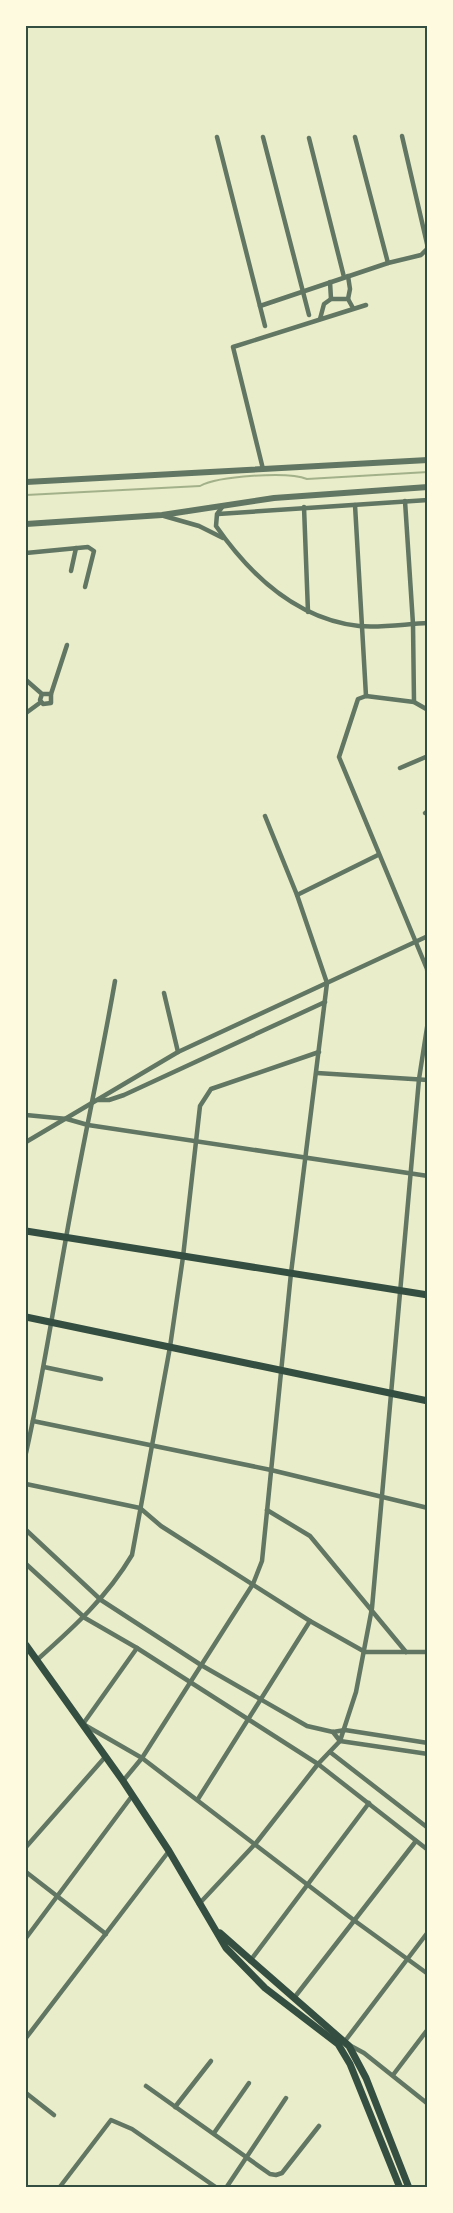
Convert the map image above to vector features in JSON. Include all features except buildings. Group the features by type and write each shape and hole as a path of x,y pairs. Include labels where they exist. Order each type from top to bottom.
{"main road":[{"path":"26,1231 428,1295"},
{"path":"26,1317 428,1401"},
{"path":"26,1646 38,1659 123,1781 169,1851 226,1948 265,1988 338,2044 350,2064 400,2187"},
{"path":"218,1932 231,1940 250,1961 347,2043 366,2078 409,2187"}],"street":[{"path":"260,306 346,276 421,255 428,248 402,136"},
{"path":"218,137 265,326"},
{"path":"263,137 309,315"},
{"path":"355,137 388,263"},
{"path":"309,138 350,289 348,299 353,308"},
{"path":"330,282 331,299"},
{"path":"320,319 324,304 331,299 348,299"},
{"path":"263,469 233,347 366,305"},
{"path":"26,482 428,460"},
{"path":"26,524 162,515 274,498 428,486"},
{"path":"217,514 428,500"},
{"path":"405,501 413,624 414,702"},
{"path":"355,505 366,696"},
{"path":"223,506 217,514 216,526 225,540 266,584 308,612 361,626 428,623"},
{"path":"304,507 308,612"},
{"path":"162,515 199,526 225,540"},
{"path":"26,552 88,547 94,551 85,588"},
{"path":"71,572 76,548"},
{"path":"41,702 46,705 51,703 51,694 68,645"},
{"path":"26,680 42,694 51,694"},
{"path":"26,713 41,702 42,694"},
{"path":"428,710 414,702 366,696 358,699 339,757 427,969 428,978"},
{"path":"400,768 428,756"},
{"path":"123,1781 142,1758 253,1584 262,1561 291,1273 327,983 297,895 265,816"},
{"path":"297,895 378,855"},
{"path":"26,1142 178,1052 428,936"},
{"path":"26,1453 53,1323 66,1238 88,1125 96,1101 115,981"},
{"path":"164,993 178,1052"},
{"path":"96,1101 110,1100 124,1095 326,1002"},
{"path":"199,1904 256,1843 318,1764 340,1741 345,1730 365,1652 372,1608 419,1079 428,1021"},
{"path":"38,1659 85,1618 101,1600 132,1555 170,1347 200,1106 211,1089 319,1052"},
{"path":"317,1072 428,1080"},
{"path":"26,1115 68,1119 88,1125 428,1176"},
{"path":"44,1367 101,1379"},
{"path":"33,1421 271,1470 428,1508"},
{"path":"26,1484 140,1508 161,1526 310,1621 365,1652 428,1652"},
{"path":"267,1510 310,1536 372,1608 406,1652"},
{"path":"26,1530 101,1600 259,1701 307,1726 333,1732 345,1730 428,1743"},
{"path":"26,1564 85,1618 249,1718 318,1764 428,1850"},
{"path":"198,1799 310,1621"},
{"path":"137,1648 83,1724 142,1758 428,1974"},
{"path":"333,1732 340,1741 428,1754"},
{"path":"330,1752 428,1827"},
{"path":"26,1847 106,1756"},
{"path":"26,1938 132,1796"},
{"path":"250,1961 369,1803"},
{"path":"294,1998 416,1841"},
{"path":"26,2035 169,1851"},
{"path":"26,1872 106,1934"},
{"path":"428,1932 347,2043 364,2053 428,2104"},
{"path":"393,2075 428,2029"},
{"path":"175,2107 211,2061"},
{"path":"214,2133 249,2083"},
{"path":"146,2086 270,2174 282,2173 319,2127"},
{"path":"26,2093 54,2115"},
{"path":"226,2187 286,2098"},
{"path":"59,2187 111,2120 132,2128 218,2187"}],"waterway":[{"path":"26,495 200,486 209,482 270,475 307,479 428,472"}]}
